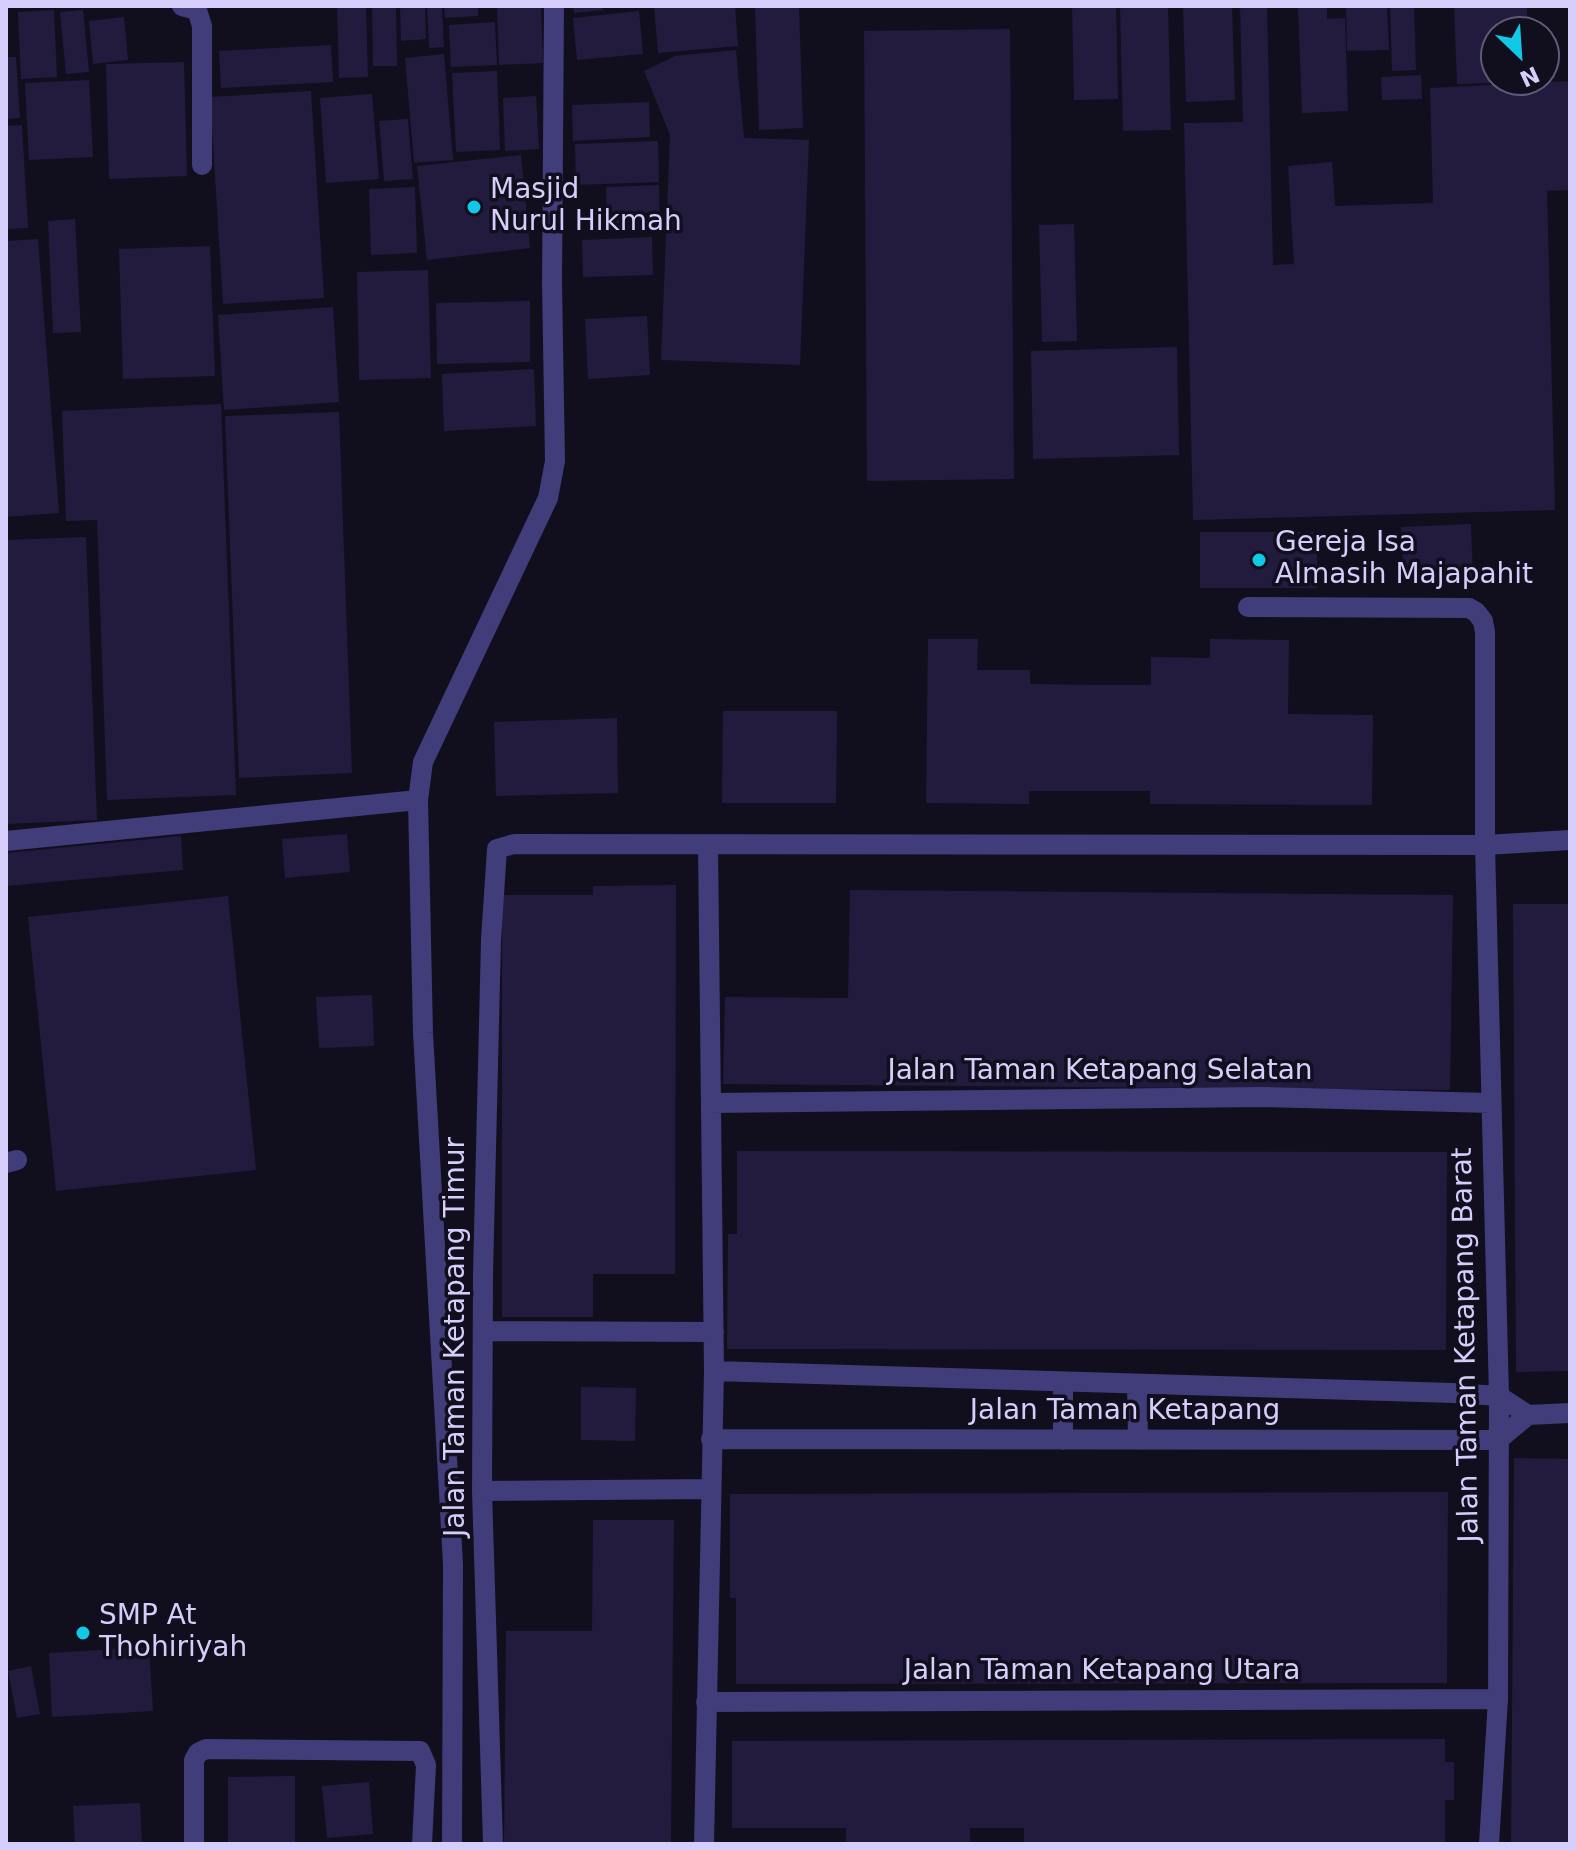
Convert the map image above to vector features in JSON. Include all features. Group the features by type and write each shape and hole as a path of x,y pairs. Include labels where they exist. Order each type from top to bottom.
{"street":[{"path":"182,6 197,10 202,26 202,165"},
{"path":"452,1844 453,1564 423,1033 418,800 423,762 430,744 548,498 555,461 552,283 554,6"},
{"name":"Jalan Taman Ketapang Barat","path":"1248,607 1469,608 1483,621 1490,1103 1499,1396 1498,1699 1489,1844"},
{"path":"6,841 418,800"},
{"path":"704,1844 714,1371 708,845 1485,845 1570,840"},
{"name":"Jalan Taman Ketapang Timur","path":"493,1844 482,1491 495,855 497,849 514,844 708,845"},
{"name":"Jalan Taman Ketapang Selatan","path":"711,1103 1263,1097 1490,1103"},
{"path":"483,1331 714,1332"},
{"name":"Jalan Taman Ketapang","path":"714,1371 1499,1396"},
{"path":"1063,1382 1063,1440"},
{"path":"1137,1384 1138,1440"},
{"path":"1499,1396 1528,1415 1570,1413"},
{"path":"1498,1440 1528,1415"},
{"name":"Jalan Taman Ketapang","path":"711,1439 1498,1440"},
{"path":"482,1491 710,1489"},
{"name":"Jalan Taman Ketapang Utara","path":"706,1702 1498,1699"},
{"path":"194,1844 194,1760 198,1753 206,1749 420,1751 426,1765 422,1844"}],"building":[{"path":"337,6 366,6 368,77 339,78"},
{"path":"372,6 396,6 397,66 373,66"},
{"path":"400,6 425,6 426,39 401,41"},
{"path":"427,6 442,6 444,47 429,48"},
{"path":"444,6 478,6 478,16 445,18"},
{"path":"497,6 541,6 543,63 499,65"},
{"path":"573,6 602,6 603,10 574,13"},
{"path":"654,6 735,6 738,46 658,53"},
{"path":"799,6 803,128 759,130 755,8"},
{"path":"1072,6 1116,6 1118,99 1074,100"},
{"path":"1120,6 1168,6 1171,130 1123,131"},
{"path":"1183,6 1232,6 1235,100 1186,102"},
{"path":"1240,6 1267,6 1273,265 1294,264 1288,166 1332,162 1335,206 1433,203 1430,88 1480,86 1480,96 1560,96 1560,82 1570,81 1570,190 1547,191 1555,510 1193,520 1184,123 1243,122"},
{"path":"1298,6 1327,6 1327,19 1345,18 1348,111 1302,113"},
{"path":"1346,6 1387,6 1389,50 1347,51"},
{"path":"1390,6 1414,6 1416,70 1392,71"},
{"path":"1454,6 1527,6 1527,16 1480,16 1480,83 1457,84"},
{"path":"54,10 57,77 21,79 18,12"},
{"path":"83,10 89,72 66,74 60,12"},
{"path":"639,11 643,54 577,60 573,18"},
{"path":"124,17 128,60 93,64 89,21"},
{"path":"495,22 497,65 451,67 449,25"},
{"path":"1010,29 1014,479 867,481 864,31"},
{"path":"331,45 333,82 221,88 219,51"},
{"path":"736,50 744,138 809,140 800,365 661,360 670,135 644,71 675,56"},
{"path":"444,54 453,160 414,163 405,58"},
{"path":"6,57 16,57 20,118 6,119"},
{"path":"184,62 187,176 109,179 106,64"},
{"path":"497,71 500,150 456,152 452,73"},
{"path":"1421,75 1422,99 1382,100 1381,77"},
{"path":"89,80 93,157 29,160 25,83"},
{"path":"311,91 324,298 223,304 210,97"},
{"path":"372,94 379,179 326,183 320,98"},
{"path":"536,96 539,149 505,151 503,98"},
{"path":"649,102 650,137 573,141 572,105"},
{"path":"408,119 413,179 384,181 379,121"},
{"path":"22,125 28,228 6,229 6,126"},
{"path":"658,141 659,182 576,185 575,144"},
{"name":"Masjid Nurul Hikmah","path":"521,155 530,248 427,260 417,166"},
{"path":"659,185 660,229 607,231 606,187"},
{"path":"415,187 417,253 371,255 369,189"},
{"path":"75,219 81,332 53,333 48,221"},
{"path":"1074,224 1077,341 1042,342 1039,225"},
{"path":"652,237 653,275 583,277 582,240"},
{"path":"38,239 59,513 6,517 6,241"},
{"path":"210,246 215,376 123,379 119,249"},
{"path":"428,270 431,378 359,380 357,272"},
{"path":"530,301 530,362 437,364 436,303"},
{"path":"333,307 339,402 224,410 218,315"},
{"path":"647,316 650,375 588,379 585,319"},
{"path":"1177,347 1179,455 1033,459 1031,351"},
{"path":"534,369 536,426 444,431 442,374"},
{"path":"221,404 236,795 107,800 97,520 66,521 62,411"},
{"path":"339,412 352,773 239,778 225,416"},
{"path":"1471,524 1473,578 1404,582 1401,527"},
{"name":"Gereja Isa Almasih Majapahit","path":"1200,532 1317,532 1317,588 1200,588"},
{"path":"86,537 97,820 6,824 6,540"},
{"path":"928,639 978,639 977,670 1030,670 1030,684 1099,685 1151,685 1151,657 1210,658 1210,639 1289,640 1288,714 1373,715 1372,805 1150,804 1150,791 1029,791 1029,804 926,803"},
{"path":"723,711 837,711 836,803 722,803"},
{"path":"617,718 618,793 496,796 494,722"},
{"path":"347,834 350,872 285,878 282,839"},
{"path":"181,836 183,870 6,886 6,853"},
{"path":"676,885 675,1274 593,1274 593,1317 502,1317 502,895 593,895 593,886"},
{"path":"850,890 1453,895 1450,1090 723,1084 725,997 848,998"},
{"path":"228,896 256,1170 56,1191 28,917"},
{"path":"1513,904 1570,904 1570,1371 1516,1372"},
{"path":"372,995 374,1046 319,1048 316,997"},
{"path":"737,1151 1447,1152 1446,1350 727,1349 728,1234 737,1234"},
{"path":"581,1387 636,1388 635,1441 581,1440"},
{"path":"1514,1458 1570,1459 1570,1844 1511,1844"},
{"path":"1448,1492 1447,1683 736,1684 736,1598 730,1598 730,1494"},
{"path":"593,1520 674,1520 671,1844 504,1844 506,1631 592,1631"},
{"path":"149,1647 153,1711 52,1717 49,1653"},
{"path":"31,1666 40,1714 17,1718 8,1671"},
{"path":"1445,1739 1445,1762 1454,1762 1454,1800 1445,1800 1445,1844 1024,1844 1024,1828 970,1828 970,1844 846,1844 846,1828 732,1828 732,1741"},
{"path":"295,1776 295,1842 228,1843 228,1777"},
{"path":"369,1782 373,1834 327,1838 322,1786"},
{"path":"140,1803 142,1844 75,1844 73,1806"}],"place":[{"name":"Masjid Nurul Hikmah","path":"474,207"},
{"name":"Gereja Isa Almasih Majapahit","path":"1259,560"},
{"name":"SMP At Thohiriyah","path":"83,1633"}]}
